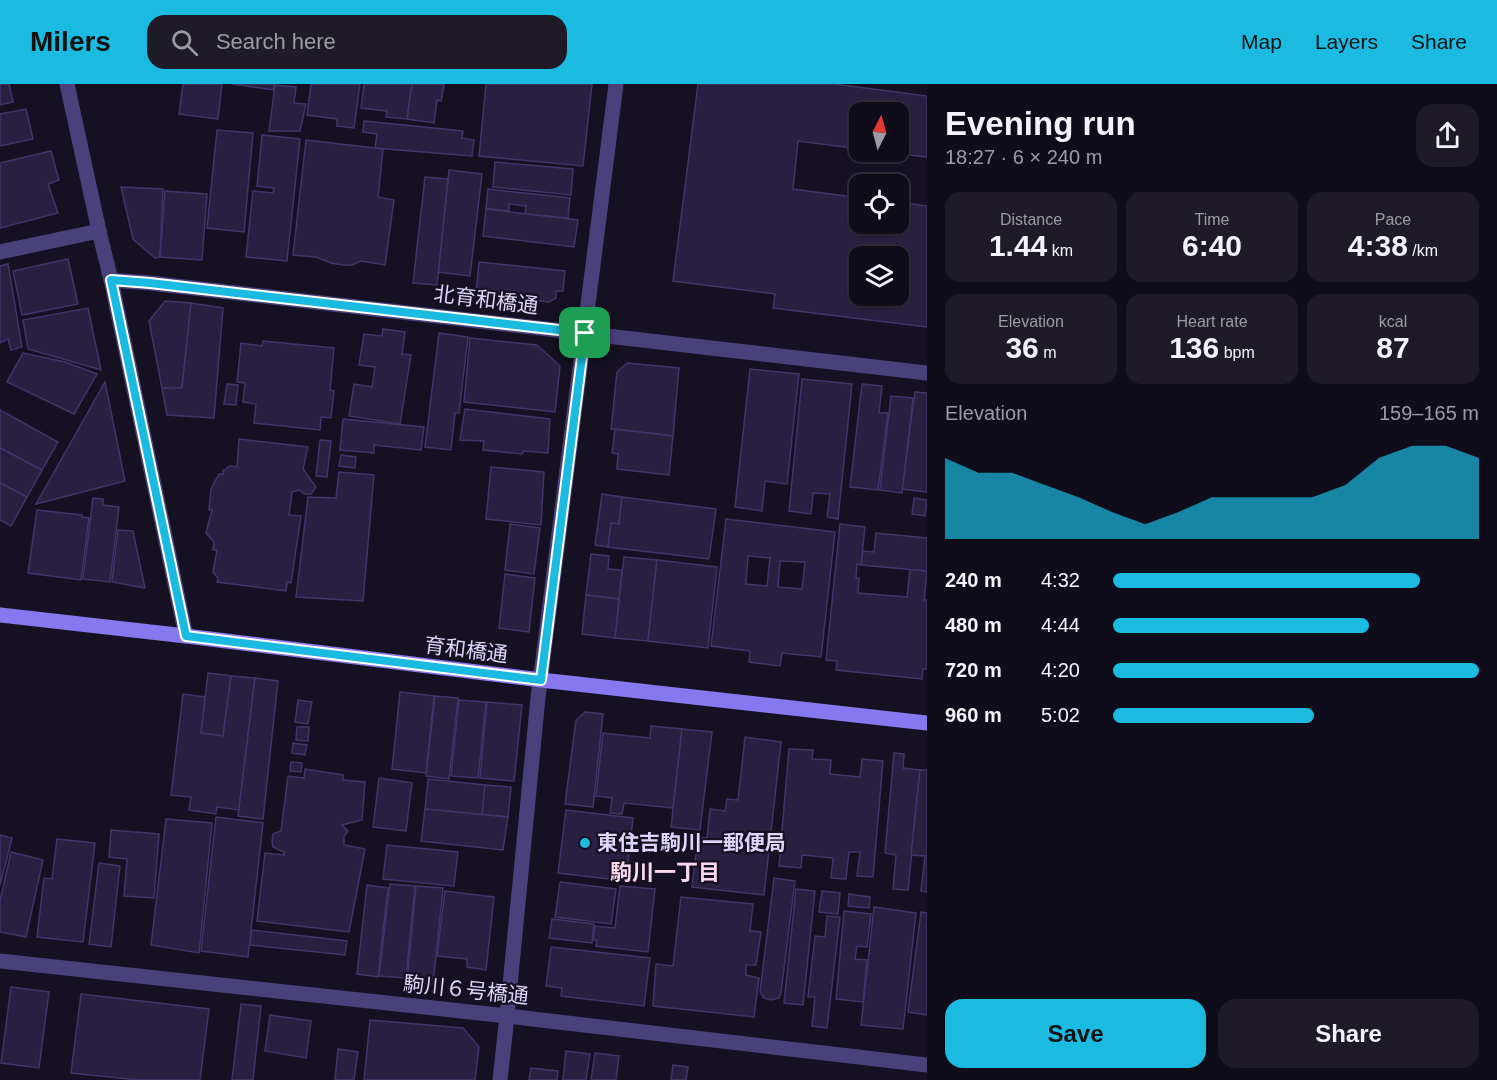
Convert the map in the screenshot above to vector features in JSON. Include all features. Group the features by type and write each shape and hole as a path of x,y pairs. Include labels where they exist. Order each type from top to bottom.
{"street":[{"path":"67,84 186,636"},
{"path":"500,1080 541,680 616,84"},
{"path":"0,252 99,231"},
{"name":"北育和橋通","path":"111,280 927,373"},
{"name":"育和橋通","path":"0,615 541,680 927,723"},
{"name":"駒川６号橋通","path":"0,961 507,1016 927,1065"}],"building":[{"path":"0,84 9,84 13,102 0,105"},
{"path":"183,84 222,84 218,119 179,114"},
{"path":"232,84 274,84 274,90"},
{"path":"311,84 360,84 354,128 337,126 337,119 307,115"},
{"path":"364,84 412,84 407,119 386,117 387,111 361,108"},
{"path":"412,84 444,85 441,101 437,100 434,123 407,119"},
{"path":"486,84 592,84 583,166 479,156"},
{"path":"698,84 834,84 927,96 927,157 909,155 909,102 849,102 849,148 798,141 793,189 849,197 849,234 909,234 909,204 927,206 927,327 773,308 775,294 673,281"},
{"path":"275,85 296,87 294,103 306,104 300,131 269,131"},
{"path":"26,109 33,139 0,146 0,114"},
{"path":"364,121 463,131 462,138 474,140 472,156 375,148 377,134 363,132"},
{"path":"217,130 253,133 244,232 207,228"},
{"path":"262,135 300,139 287,261 246,257 253,191 273,193 274,188 257,186"},
{"path":"306,140 383,149 378,197 394,200 385,265 361,261 352,265 343,265 316,257 293,255"},
{"path":"51,151 59,180 48,184 58,213 0,228 0,163"},
{"path":"495,162 573,169 571,195 493,187"},
{"path":"449,170 482,174 470,276 438,272"},
{"path":"425,177 448,179 437,285 413,283"},
{"path":"121,187 163,189 160,257 155,258 133,239"},
{"path":"488,189 570,198 568,218 525,214 526,206 509,204 509,211 486,208"},
{"path":"165,191 207,194 202,260 160,257"},
{"path":"486,209 578,220 574,247 483,236"},
{"path":"68,259 78,304 22,315 13,271"},
{"path":"479,262 565,271 563,291 556,291 556,298 549,302 476,292"},
{"path":"8,264 22,347 11,350 8,339 0,343 0,266"},
{"path":"165,301 191,303 182,388 162,388 149,321"},
{"path":"191,303 223,308 214,418 167,415 162,388 182,388"},
{"path":"88,308 101,370 28,349 23,320"},
{"path":"383,329 405,332 402,354 411,355 400,424 349,416 354,384 372,387 375,367 359,365 364,334 382,336"},
{"path":"439,333 468,337 459,413 455,413 451,450 425,447"},
{"path":"470,338 537,345 560,366 555,412 464,402"},
{"path":"263,341 334,348 330,390 334,391 331,418 321,417 320,430 254,423 256,404 243,402 245,383 237,382 241,343 262,346"},
{"path":"23,353 65,362 97,374 74,414 7,382"},
{"path":"627,363 679,368 673,436 611,429 617,372"},
{"path":"750,369 799,374 787,484 765,481 762,511 735,507"},
{"path":"802,379 852,384 838,519 827,517 830,494 813,493 811,514 789,511"},
{"path":"105,382 125,481 36,504"},
{"path":"227,384 238,385 236,405 224,404"},
{"path":"862,384 882,386 879,413 888,413 878,490 850,487"},
{"path":"915,392 927,393 927,492 902,489"},
{"path":"891,396 913,398 902,493 880,490"},
{"path":"465,409 550,419 548,453 524,451 522,454 483,450 484,441 460,440"},
{"path":"0,410 58,442 42,470 0,448"},
{"path":"343,419 424,427 421,450 374,445 374,453 340,450"},
{"path":"615,429 673,436 669,475 617,469 618,454 612,453"},
{"path":"239,439 308,447 303,469 316,487 311,494 305,494 299,490 292,492 289,515 301,516 291,583 287,582 286,591 217,582 218,578 213,572 217,550 213,550 214,542 206,533 212,510 209,510 211,489 219,474 223,474 223,471 230,466 237,467"},
{"path":"320,440 331,441 327,477 316,476"},
{"path":"0,448 42,470 27,497 0,483"},
{"path":"341,455 356,457 355,468 339,466"},
{"path":"491,467 544,472 541,525 486,519"},
{"path":"339,472 374,475 363,601 296,597 308,497 336,498"},
{"path":"0,483 27,497 11,526 0,520"},
{"path":"602,494 622,497 619,524 611,523 608,547 595,545"},
{"path":"622,497 716,509 709,559 608,547 611,523 619,524"},
{"path":"93,498 103,499 103,505 119,507 110,582 83,579"},
{"path":"914,498 927,500 925,516 912,514"},
{"path":"37,510 82,515 82,517 89,518 81,580 28,573"},
{"path":"726,519 835,532 821,657 782,653 780,666 749,662 750,651 711,646","holes":["748,556 770,558 767,586 746,584","780,561 805,562 802,589 778,587"]},
{"path":"510,524 540,528 534,574 505,570"},
{"path":"840,524 865,527 861,565 857,564 858,593 907,597 910,569 927,571 924,600 927,600 927,669 923,669 922,679 836,670 837,661 826,660"},
{"path":"118,530 133,531 145,588 112,582"},
{"path":"876,533 927,538 927,571 861,565 863,551 874,552"},
{"path":"591,554 609,556 608,569 622,570 619,599 586,595"},
{"path":"624,557 657,560 648,641 615,638"},
{"path":"657,560 717,567 708,648 648,641"},
{"path":"505,574 535,578 529,632 499,628"},
{"path":"586,595 619,599 615,638 582,634"},
{"path":"208,673 231,676 223,736 201,733"},
{"path":"231,676 255,678 239,810 217,807 216,814 189,810 191,797 171,795 183,694 205,697 201,733 223,736"},
{"path":"255,678 278,681 263,819 238,816"},
{"path":"400,692 434,696 426,773 392,769"},
{"path":"435,696 458,698 449,779 426,776"},
{"path":"298,700 312,702 308,724 295,722"},
{"path":"459,700 486,702 478,778 451,776"},
{"path":"487,702 522,705 514,781 480,778"},
{"path":"585,712 603,714 593,807 565,804 576,720"},
{"path":"651,726 682,729 673,808 624,803 622,814 610,813 612,798 596,796 603,733 650,738"},
{"path":"297,727 309,727 308,741 296,740"},
{"path":"682,729 712,732 700,830 671,827"},
{"path":"745,737 781,742 764,895 692,887 698,837 707,838 710,809 725,811 727,799 738,800"},
{"path":"293,743 307,745 305,755 292,753"},
{"path":"789,749 813,750 812,759 831,760 830,774 860,777 862,759 883,761 873,877 857,876 860,852 849,852 846,879 831,878 833,858 802,855 801,868 779,866"},
{"path":"894,753 904,754 903,768 920,770 908,890 893,889 896,855 885,853"},
{"path":"291,762 302,763 301,772 290,771"},
{"path":"305,769 343,775 343,780 365,782 362,820 342,825 348,831 344,836 344,845 365,849 349,932 257,921 265,853 284,855 284,852 273,847 272,842 273,834 281,831 288,776 304,778"},
{"path":"920,770 927,770 927,892 921,891 925,856 911,855"},
{"path":"379,778 412,783 406,831 373,827"},
{"path":"428,779 485,785 482,815 425,809"},
{"path":"485,785 511,787 508,817 482,815"},
{"path":"425,809 508,817 503,850 421,841"},
{"path":"566,810 633,818 626,881 558,873"},
{"path":"216,817 263,823 248,957 201,951"},
{"path":"166,819 212,823 199,953 151,945"},
{"path":"111,830 159,834 154,898 124,896 127,859 109,857"},
{"path":"0,835 12,838 0,885"},
{"path":"57,839 95,843 83,942 37,937 44,878 52,879"},
{"path":"387,845 458,852 454,886 383,879"},
{"path":"11,852 43,860 26,937 0,932 0,901"},
{"path":"99,863 120,866 111,947 89,944"},
{"path":"774,878 795,881 781,992 779,998 771,1000 764,998 760,992"},
{"path":"560,882 616,889 611,924 555,917"},
{"path":"390,884 415,886 406,978 379,976"},
{"path":"367,885 388,888 378,977 357,974"},
{"path":"416,886 443,888 433,985 407,982"},
{"path":"620,886 655,889 648,952 596,946 597,940 593,940 595,926 615,928"},
{"path":"796,889 815,891 803,1005 784,1003"},
{"path":"445,891 494,897 486,970 467,967 467,959 437,956"},
{"path":"822,891 840,893 838,914 819,912"},
{"path":"849,894 870,897 869,908 848,906"},
{"path":"681,897 753,904 750,931 761,932 756,965 746,965 746,975 759,978 754,1017 653,1006 656,964 673,966"},
{"path":"874,907 916,913 903,1029 861,1025"},
{"path":"844,911 871,914 867,947 857,946 855,959 867,960 863,1002 836,999"},
{"path":"921,912 927,913 927,1015 908,1012"},
{"path":"827,916 840,917 827,1028 812,1026 815,997 808,997 815,936 825,937"},
{"path":"552,919 594,924 592,943 549,938"},
{"path":"252,930 347,941 345,955 250,945"},
{"path":"551,947 650,958 644,1006 561,996 562,988 546,986"},
{"path":"11,987 49,992 39,1068 1,1063"},
{"path":"81,994 209,1009 200,1080 138,1080 71,1073"},
{"path":"241,1004 261,1006 253,1080 232,1080"},
{"path":"270,1015 311,1021 306,1058 265,1051"},
{"path":"370,1020 463,1028 479,1047 475,1080 364,1080"},
{"path":"338,1049 358,1052 354,1080 335,1080"},
{"path":"566,1051 590,1054 586,1080 563,1080"},
{"path":"595,1053 619,1056 616,1080 591,1080"},
{"path":"673,1065 688,1067 686,1080 671,1080"},
{"path":"531,1068 558,1071 557,1080 529,1080"}],"place":[{"name":"東住吉駒川一郵便局","path":"585,843"}],"district":[{"name":"駒川一丁目","path":"665,872"}],"route":[{"path":"111,280 585,333 541,680 186,636 111,280"}]}
